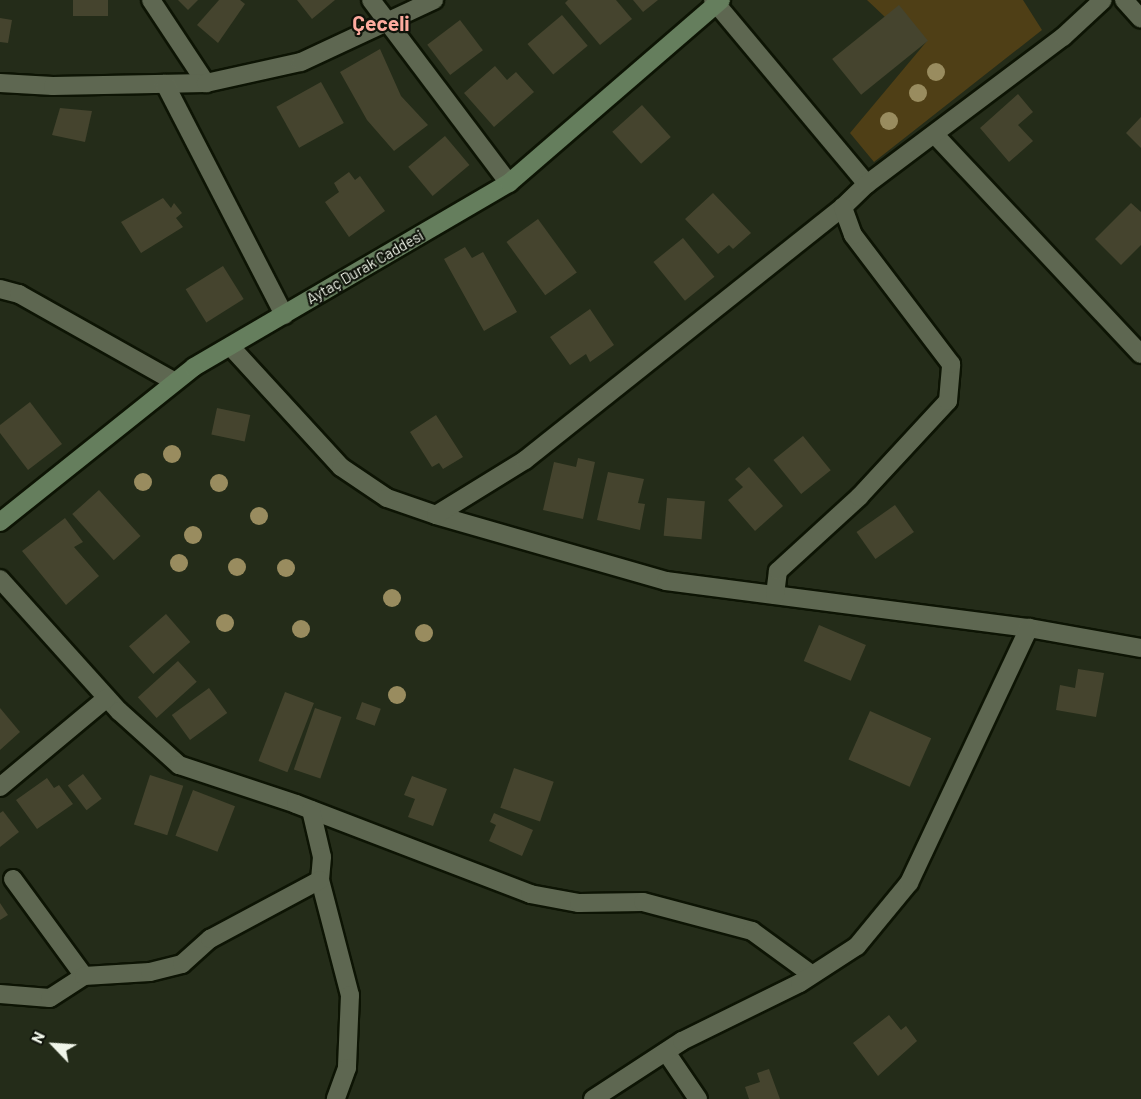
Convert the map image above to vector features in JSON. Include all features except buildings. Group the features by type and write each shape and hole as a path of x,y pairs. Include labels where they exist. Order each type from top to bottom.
{"main road":[{"name":"Aytaç Durak Caddesi","path":"0,522 175,382 509,183 717,1"}],"street":[{"path":"151,0 206,84"},
{"path":"371,0 509,183"},
{"path":"0,83 206,84 301,62 434,0"},
{"path":"436,515 525,460 843,207 867,184 936,136 1103,0"},
{"path":"1124,0 1141,19"},
{"path":"717,1 867,184"},
{"path":"165,84 284,315"},
{"path":"936,136 1141,354"},
{"path":"775,595 778,571 859,497 948,401 951,364 853,235 843,207"},
{"path":"0,290 19,294 175,382"},
{"path":"231,347 341,467 387,498 436,515 666,581 1029,628 1141,648"},
{"path":"0,579 107,698 179,765 311,810 530,894 579,903 643,902 752,931 811,974"},
{"path":"592,1099 666,1052 811,974 857,946 909,883 1029,628"},
{"path":"0,787 107,698"},
{"path":"311,810 322,857 320,880 350,995 347,1068 336,1099"},
{"path":"13,879 84,976"},
{"path":"0,994 50,998 84,976 150,972 182,964 210,939 320,880"},
{"path":"666,1052 698,1099"}],"shaded area":[{"path":"867,0 1023,0 1042,30 874,162 850,133 927,41 885,17"}],"district":[{"name":"Çeceli","path":"381,23"}]}
